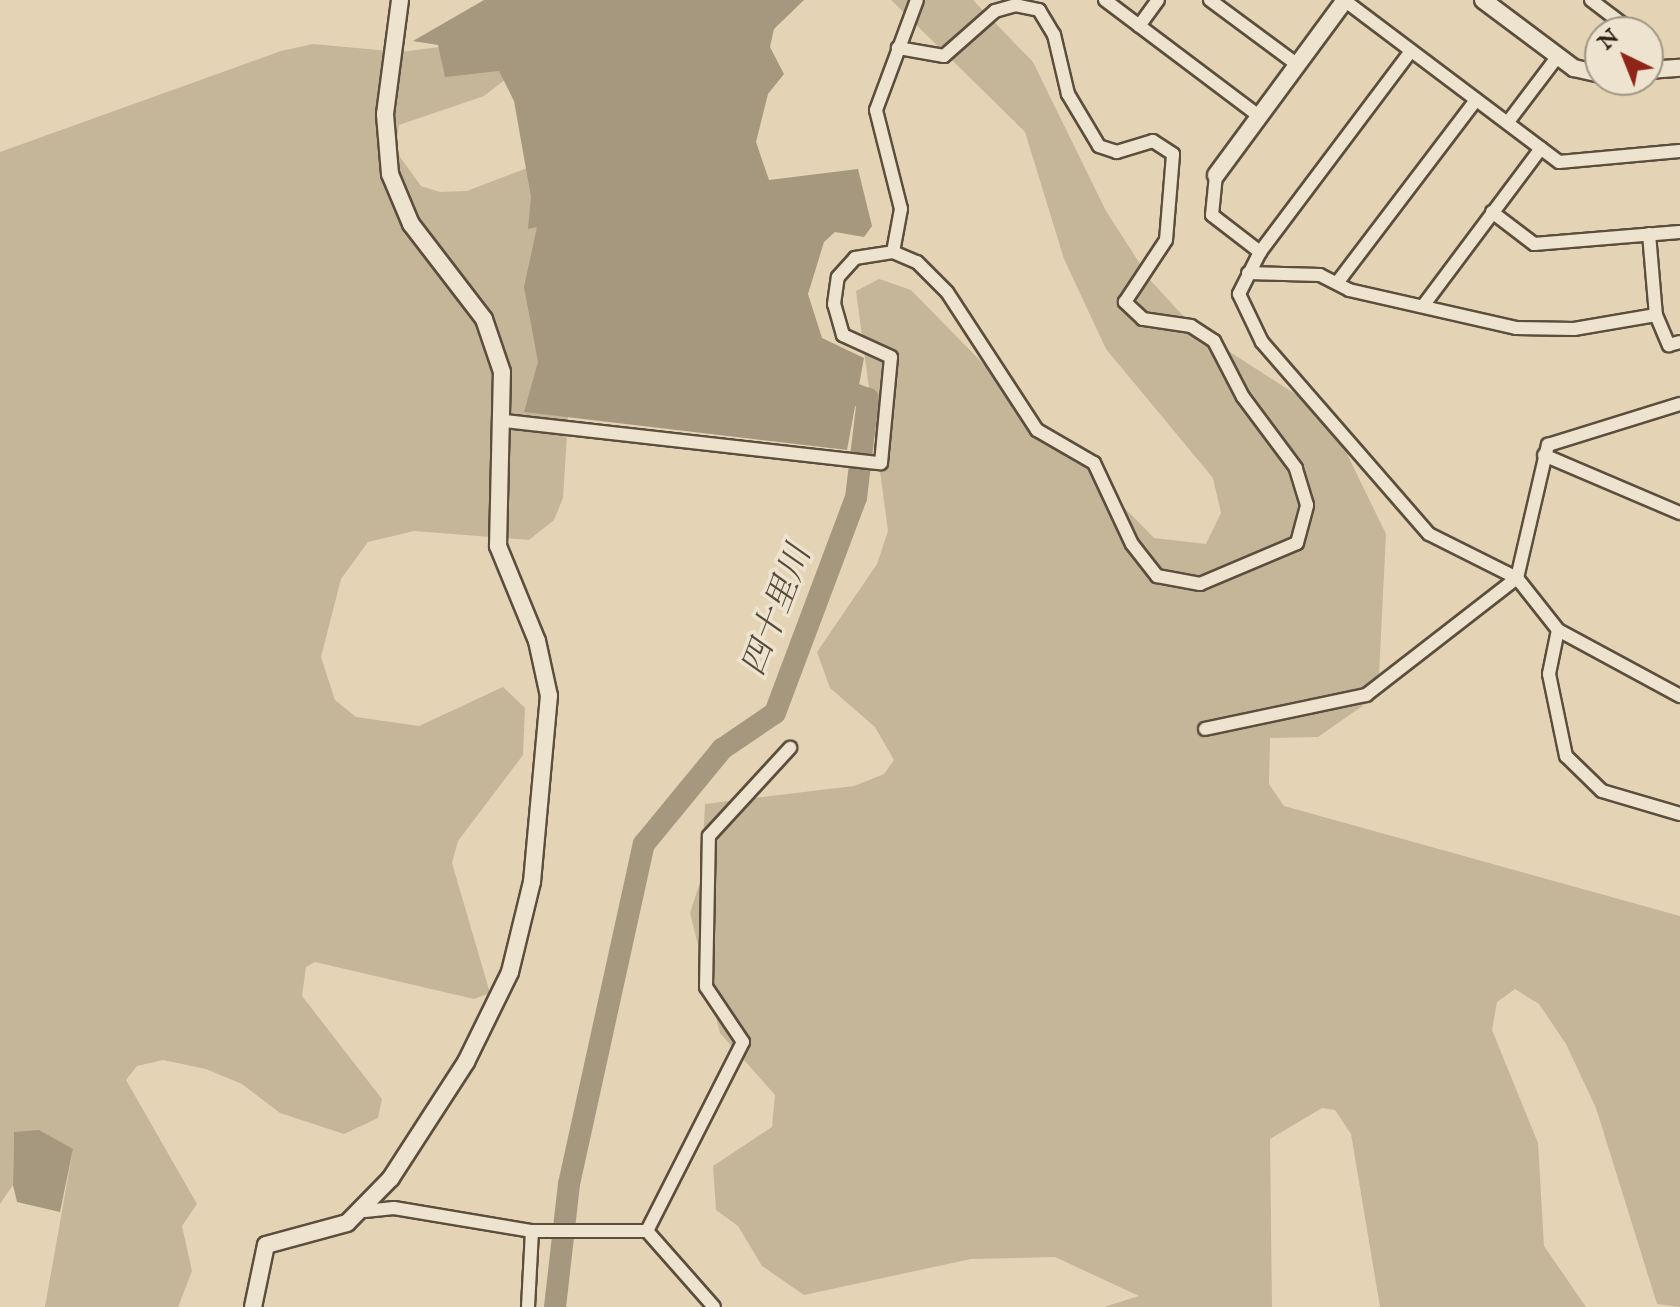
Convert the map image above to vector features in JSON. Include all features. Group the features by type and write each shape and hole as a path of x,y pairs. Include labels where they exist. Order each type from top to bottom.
{"street":[{"path":"365,1211 466,1062 510,972 532,882 549,696 537,641 498,546 494,495 504,421 502,372 484,319 411,224 390,174 385,114 400,0"},
{"path":"893,252 901,209 874,127 898,48 917,0"},
{"path":"1105,0 1260,117"},
{"path":"1139,26 1158,0"},
{"path":"1210,0 1298,65"},
{"path":"1260,252 1212,215 1216,175 1345,0 1559,162 1680,151"},
{"path":"1483,0 1558,56 1584,67"},
{"path":"1591,0 1612,16"},
{"path":"504,421 881,463 891,357 843,335 834,304 838,277 855,258 893,252 917,262 947,292 1037,430 1094,463 1132,544 1157,576 1186,586 1213,580 1305,533 1307,505 1296,468 1243,397 1214,341 1191,326 1143,319 1125,302 1166,240 1173,154 1153,141 1117,152 1099,146 1068,94 1054,35 1039,10 1016,5 995,11 944,56 898,48"},
{"path":"1411,51 1260,252 1239,294 1255,332 1419,524 1517,578 1558,630 1680,696"},
{"path":"1508,122 1558,56"},
{"path":"1337,283 1476,100"},
{"path":"1423,306 1541,148"},
{"path":"1492,212 1534,244 1680,232"},
{"path":"1649,234 1656,315 1669,345 1680,342"},
{"path":"1248,273 1292,269 1423,306 1516,328 1574,329 1656,315"},
{"path":"1205,729 1366,695 1517,578 1548,445 1680,404"},
{"path":"1544,455 1680,513"},
{"path":"1558,630 1550,697 1566,756 1602,791 1680,814"},
{"path":"647,1231 743,1042 706,987 709,836 790,748"},
{"path":"253,1307 266,1245 365,1211 394,1208 532,1231 647,1231 714,1307"},
{"path":"528,1307 532,1231"}],"shaded area":[{"path":"484,0 804,0 774,29 770,47 784,74 768,94 756,142 769,180 858,169 872,226 864,237 835,232 824,242 808,294 822,338 864,358 847,450 524,412 538,362 524,287 537,227 528,229 531,197 514,101 499,71 445,77 438,45 413,41"},
{"path":"891,0 973,0 1033,62 1106,211 1151,281 1197,331 1328,415 1386,534 1378,695 1318,737 1270,738 1269,784 1284,806 1680,916 1680,1307 1657,1304 1596,1108 1566,1044 1539,1004 1515,989 1497,1002 1492,1030 1538,1143 1544,1246 1586,1307 1380,1307 1351,1134 1335,1110 1322,1108 1270,1139 1272,1307 1104,1307 1139,1296 1055,1257 971,1259 804,1295 762,1266 738,1226 716,1210 713,1166 772,1127 775,1095 720,1033 690,913 701,879 705,804 854,786 884,774 894,760 875,727 830,688 817,652 877,564 888,531 856,291 879,279 911,290 1154,538 1206,544 1221,513 1213,478 1106,349 1064,259 1025,132"},
{"path":"480,42 506,79 484,96 399,125 395,150 421,186 440,192 467,191 585,146 563,498 554,520 529,540 414,531 368,542 341,579 321,657 335,700 356,717 419,726 503,687 525,708 523,755 458,841 452,863 490,993 474,999 315,962 306,967 302,996 382,1099 378,1118 344,1134 280,1113 242,1084 206,1069 163,1060 137,1066 126,1080 197,1204 182,1226 192,1271 178,1307 45,1307 73,1149 14,1132 13,1185 0,1204 0,152 281,51 313,44 400,52"},
{"path":"39,1130 73,1149 60,1212 17,1202 13,1185 14,1132"}],"waterway":[{"name":"四十里川","path":"555,1307 569,1184 644,844 722,749 775,713 856,498 868,399 829,385"}]}
